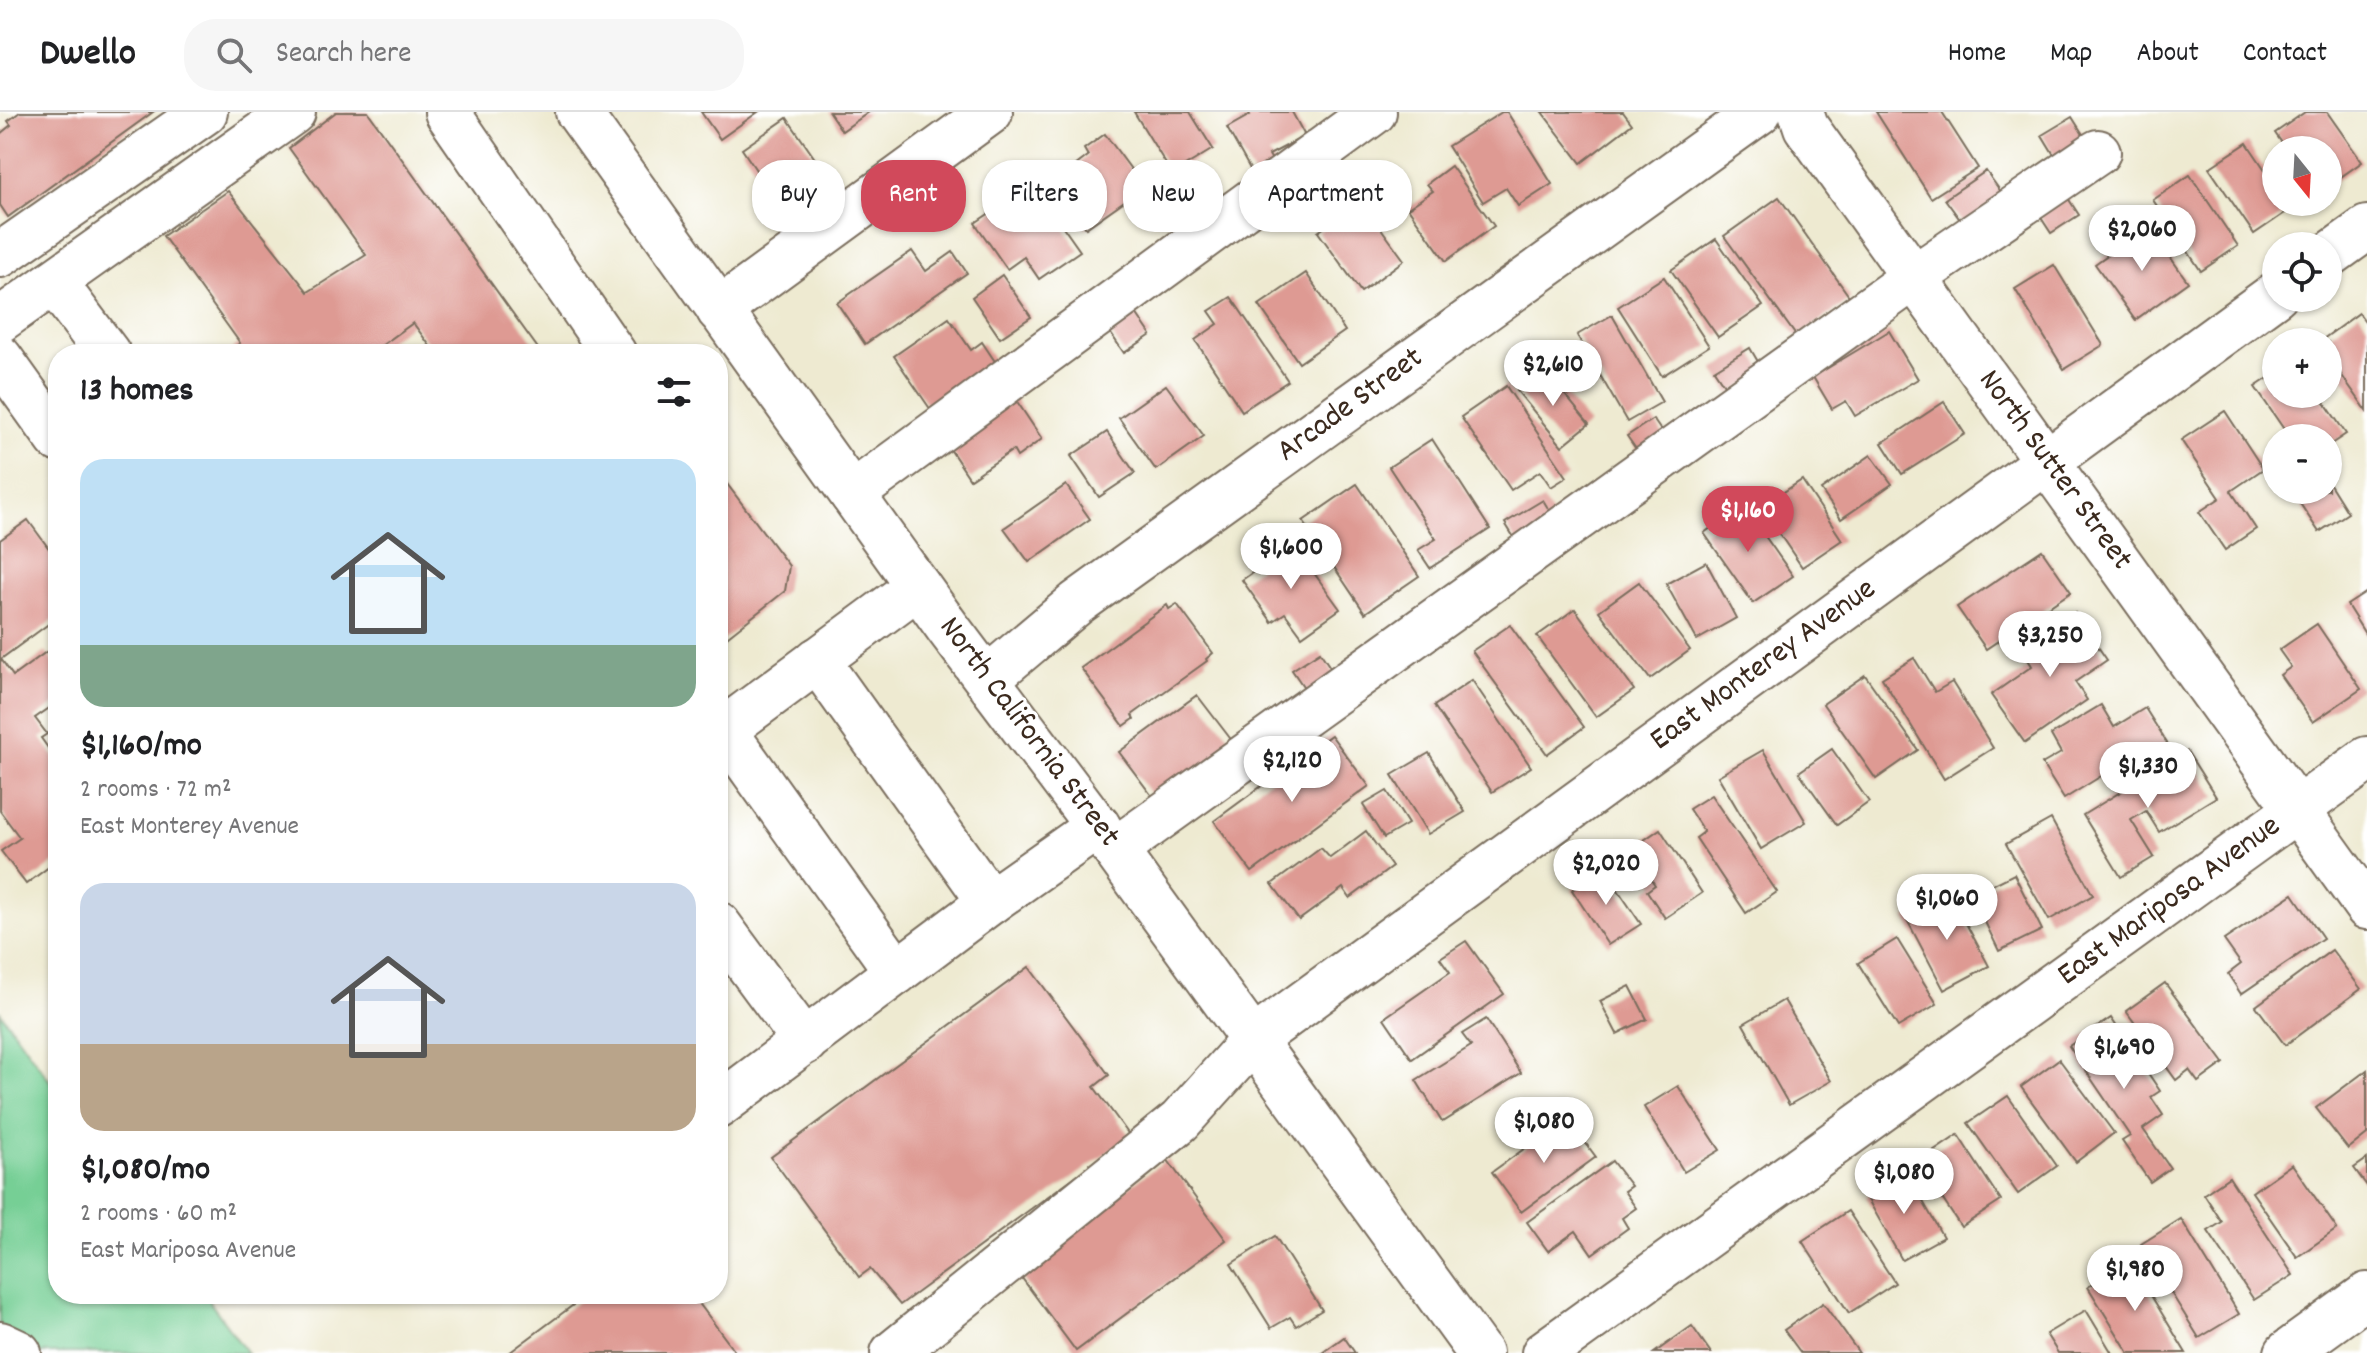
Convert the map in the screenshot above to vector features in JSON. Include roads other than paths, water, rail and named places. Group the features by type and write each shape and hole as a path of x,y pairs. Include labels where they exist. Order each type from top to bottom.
{"street":[{"path":"0,255 205,112"},
{"path":"0,320 293,112"},
{"path":"447,112 607,344"},
{"path":"727,338 990,112"},
{"path":"852,494 1374,112"},
{"name":"Arcade Street","path":"988,678 1090,594 1759,112"},
{"name":"North Sutter Street","path":"1801,112 1806,127 1913,278 2367,907"},
{"name":"North California Street","path":"595,118 727,338 852,494 1480,1353"},
{"path":"728,1099 990,902 1106,838 2098,152"},
{"path":"2342,246 2367,228"},
{"path":"54,282 100,344"},
{"name":"East Monterey Avenue","path":"893,1353 1180,1121 1253,1040 2262,304"},
{"path":"0,358 48,425"},
{"path":"728,727 918,586"},
{"path":"817,660 990,902"},
{"path":"728,742 897,972"},
{"name":"East Mariposa Avenue","path":"1544,1353 2367,759"},
{"path":"728,938 805,1042"},
{"path":"2287,1353 2367,1295"},
{"path":"0,1344 19,1353"}]}
